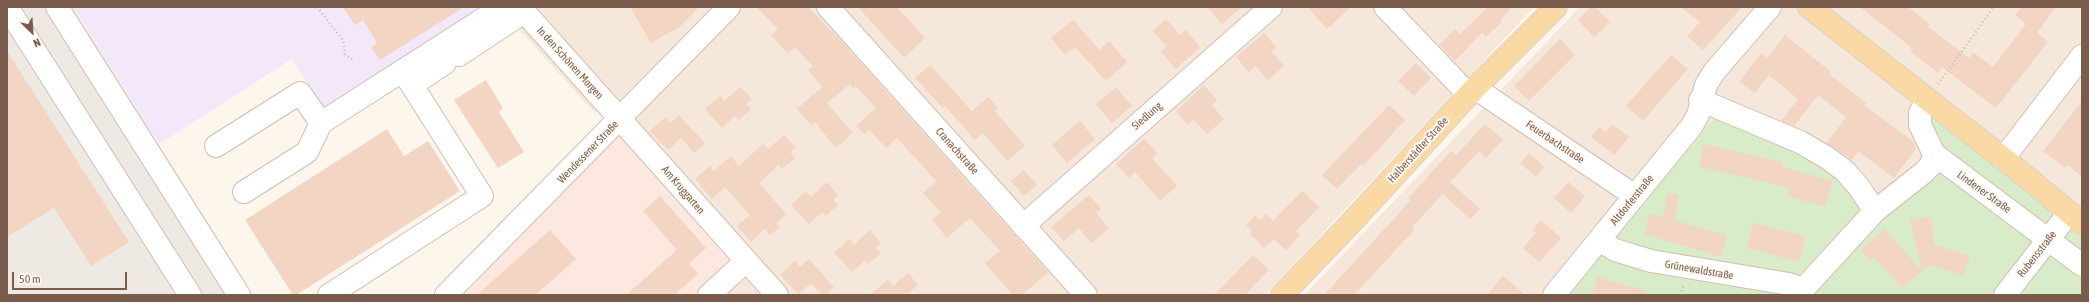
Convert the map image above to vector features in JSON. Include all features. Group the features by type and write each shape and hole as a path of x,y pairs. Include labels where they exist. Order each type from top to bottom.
{"main road":[{"name":"Halberstädter Straße","path":"1282,295 1472,92 1556,7"},
{"path":"1809,7 2003,159 2075,218"}],"street":[{"path":"7,7 190,295"},
{"path":"57,7 239,295"},
{"path":"408,78 502,7"},
{"name":"Wendessener Straße","path":"446,295 729,7"},
{"name":"Cranachstraße","path":"828,7 1086,295"},
{"name":"Siedlung","path":"1023,226 1271,7"},
{"path":"1385,7 1472,92"},
{"name":"Altdorferstraße","path":"1554,295 1691,127 1698,114 1700,100 1706,85 1714,72 1770,7"},
{"path":"244,192 308,152 321,123 408,78 452,59 522,10"},
{"name":"In den Schönen Morgen","path":"522,10 620,118"},
{"path":"2003,159 2082,56"},
{"path":"329,295 482,196 408,78"},
{"name":"Feuerbachstraße","path":"1472,92 1635,196"},
{"path":"216,146 300,93 321,123"},
{"path":"1700,100 1800,142 1826,157 1845,171 1858,186 1875,211"},
{"name":"Lindener Straße","path":"1927,100 1920,112 1920,125 1934,154 2082,265"},
{"name":"Am Kruggarten","path":"620,118 746,262 777,295"},
{"name":"Grünewaldstraße","path":"1599,240 1615,250 1651,262 1789,284 1801,292 1875,211 1924,173 1931,165 1934,154"},
{"name":"Rubensstraße","path":"2005,295 2048,239 2075,218"},
{"path":"709,295 746,262"}],"path":[{"path":"316,7 343,40 345,54 353,60"},
{"path":"1927,100 1994,7"}],"shaded area":[{"path":"7,7 76,7 74,9 253,295 7,295"},
{"path":"486,7 324,109 292,59 159,144 74,8"},
{"path":"499,7 1534,7 1265,295 709,295 620,118 592,110"},
{"path":"1580,7 2082,7 2082,223 1934,154 1883,197 1598,259 1569,295 1304,295"},
{"path":"620,118 746,261 709,295 469,295 467,293 599,136"}],"green space":[{"path":"1927,100 2082,223 2082,295 1569,295 1717,115 1845,171 1883,197 1934,154"}],"building":[{"path":"343,7 464,7 380,60 371,47 377,43 363,20 355,25"},
{"path":"630,7 699,7 681,26 651,43"},
{"path":"756,7 808,7 843,43 1048,272 1022,295 1013,295 985,263 1000,251 970,218 947,238 932,220 941,212 923,193 936,181 897,138 886,148 870,130 864,134 856,126 876,108 856,86 853,88 850,84 827,103 853,133 836,148 815,122 811,125 797,109 822,87 808,70 813,66 795,47 787,53 771,35 778,29"},
{"path":"858,7 897,7 925,38 904,58"},
{"path":"1207,7 1242,7 1222,24"},
{"path":"1308,7 1351,7 1327,29"},
{"path":"1488,7 1512,7 1500,20 1502,22 1486,37 1482,33 1455,61 1439,45 1455,29 1460,34"},
{"path":"1591,7 1595,7 1610,22 1594,37 1578,20"},
{"path":"1681,7 1742,7 1703,50 1687,36 1700,22"},
{"path":"1860,7 1908,7 1930,24 1928,27 1969,58 1973,52 1993,67 2026,24 2015,15 2022,7 2056,7 2037,33 2048,42 1996,108 1942,67 1938,73 1910,51 1912,48"},
{"path":"1166,19 1180,35 1186,30 1200,47 1176,69 1161,52 1167,46 1153,31"},
{"path":"1073,20 1099,50 1109,41 1127,62 1106,81 1075,47 1065,55 1051,38"},
{"path":"1264,33 1276,47 1272,52 1284,66 1268,80 1255,66 1249,72 1236,57"},
{"path":"1785,35 1831,72 1829,74 1866,103 1864,105 1914,142 1916,149 1894,178 1858,151 1852,160 1827,143 1846,117 1818,95 1794,126 1781,121 1798,99 1769,75 1755,93 1739,82 1761,53 1767,58"},
{"path":"1560,39 1575,55 1529,101 1514,86"},
{"path":"7,51 129,242 91,266 54,208 7,237"},
{"path":"1671,55 1688,69 1643,121 1626,106"},
{"path":"1416,63 1431,78 1414,96 1398,81"},
{"path":"930,65 972,111 988,97 998,108 995,111 1025,146 1007,161 983,133 975,140 945,106 943,108 915,78"},
{"path":"486,80 503,108 499,112 524,152 498,168 454,100"},
{"path":"1204,85 1217,100 1212,105 1224,119 1207,134 1194,120 1188,125 1176,111"},
{"path":"740,87 752,99 746,104 751,109 739,120 735,116 722,128 705,109 720,96 724,101"},
{"path":"1116,87 1132,106 1112,123 1096,104"},
{"path":"2082,101 2082,177 2068,165 2066,168 2043,151"},
{"path":"1389,105 1405,120 1364,165 1362,163 1337,189 1322,175"},
{"path":"679,115 705,143 694,153 681,138 668,150 650,131 666,117 670,123"},
{"path":"1080,121 1095,139 1067,163 1052,145"},
{"path":"1485,124 1503,140 1486,158 1479,151 1450,182 1480,209 1470,219 1443,194 1412,227 1414,230 1354,295 1324,295 1411,200 1408,198 1451,151 1456,155"},
{"path":"1612,124 1629,137 1615,155 1591,137 1599,127 1605,132"},
{"path":"387,129 404,156 428,141 460,191 296,295 293,295 245,220"},
{"path":"784,135 795,147 790,152 795,158 782,169 779,165 759,183 786,214 776,223 780,227 770,235 765,229 751,242 737,226 750,215 725,187 712,199 695,179 710,166 714,171 731,156 739,166 763,144 768,149"},
{"path":"1144,139 1157,153 1152,158 1177,186 1160,201 1135,172 1129,178 1116,164"},
{"path":"1704,144 1783,162 1782,167 1833,181 1826,207 1787,196 1790,188 1699,167"},
{"path":"1529,153 1544,167 1536,177 1520,163"},
{"path":"1024,170 1037,185 1024,196 1011,181"},
{"path":"827,182 838,195 833,200 838,205 826,216 822,212 809,224 791,205 806,191 811,197"},
{"path":"1568,182 1585,196 1571,213 1554,198"},
{"path":"1302,191 1319,207 1296,231 1300,235 1286,250 1274,239 1264,248 1250,234 1252,232 1246,225 1255,215 1260,220 1266,214 1273,221"},
{"path":"1667,193 1679,195 1674,220 1727,236 1721,257 1644,234 1650,213 1663,217"},
{"path":"1089,195 1101,209 1096,213 1109,228 1091,243 1079,228 1064,241 1051,227"},
{"path":"660,196 706,248 689,264 698,274 674,295 626,295 677,250 643,211"},
{"path":"1931,217 1934,244 1970,256 1963,275 1928,265 1922,271 1910,219"},
{"path":"1541,220 1561,238 1539,262 1523,248 1536,233 1532,230"},
{"path":"1753,223 1805,236 1799,262 1747,248"},
{"path":"1885,229 1922,271 1902,288 1874,257 1870,261 1861,250"},
{"path":"550,230 576,259 535,295 477,295"},
{"path":"870,230 881,243 876,248 881,253 868,264 865,260 852,272 834,253 849,239 854,245"},
{"path":"1253,255 1269,270 1245,295 1214,295"},
{"path":"809,259 834,287 826,295 822,295 811,283 798,294 780,275 795,261 800,267"},
{"path":"908,273 918,285 906,295 870,295 888,280 893,286"},
{"path":"1503,276 1525,295 1487,295"},
{"path":"1597,277 1647,291 1647,295 1592,295"}]}
